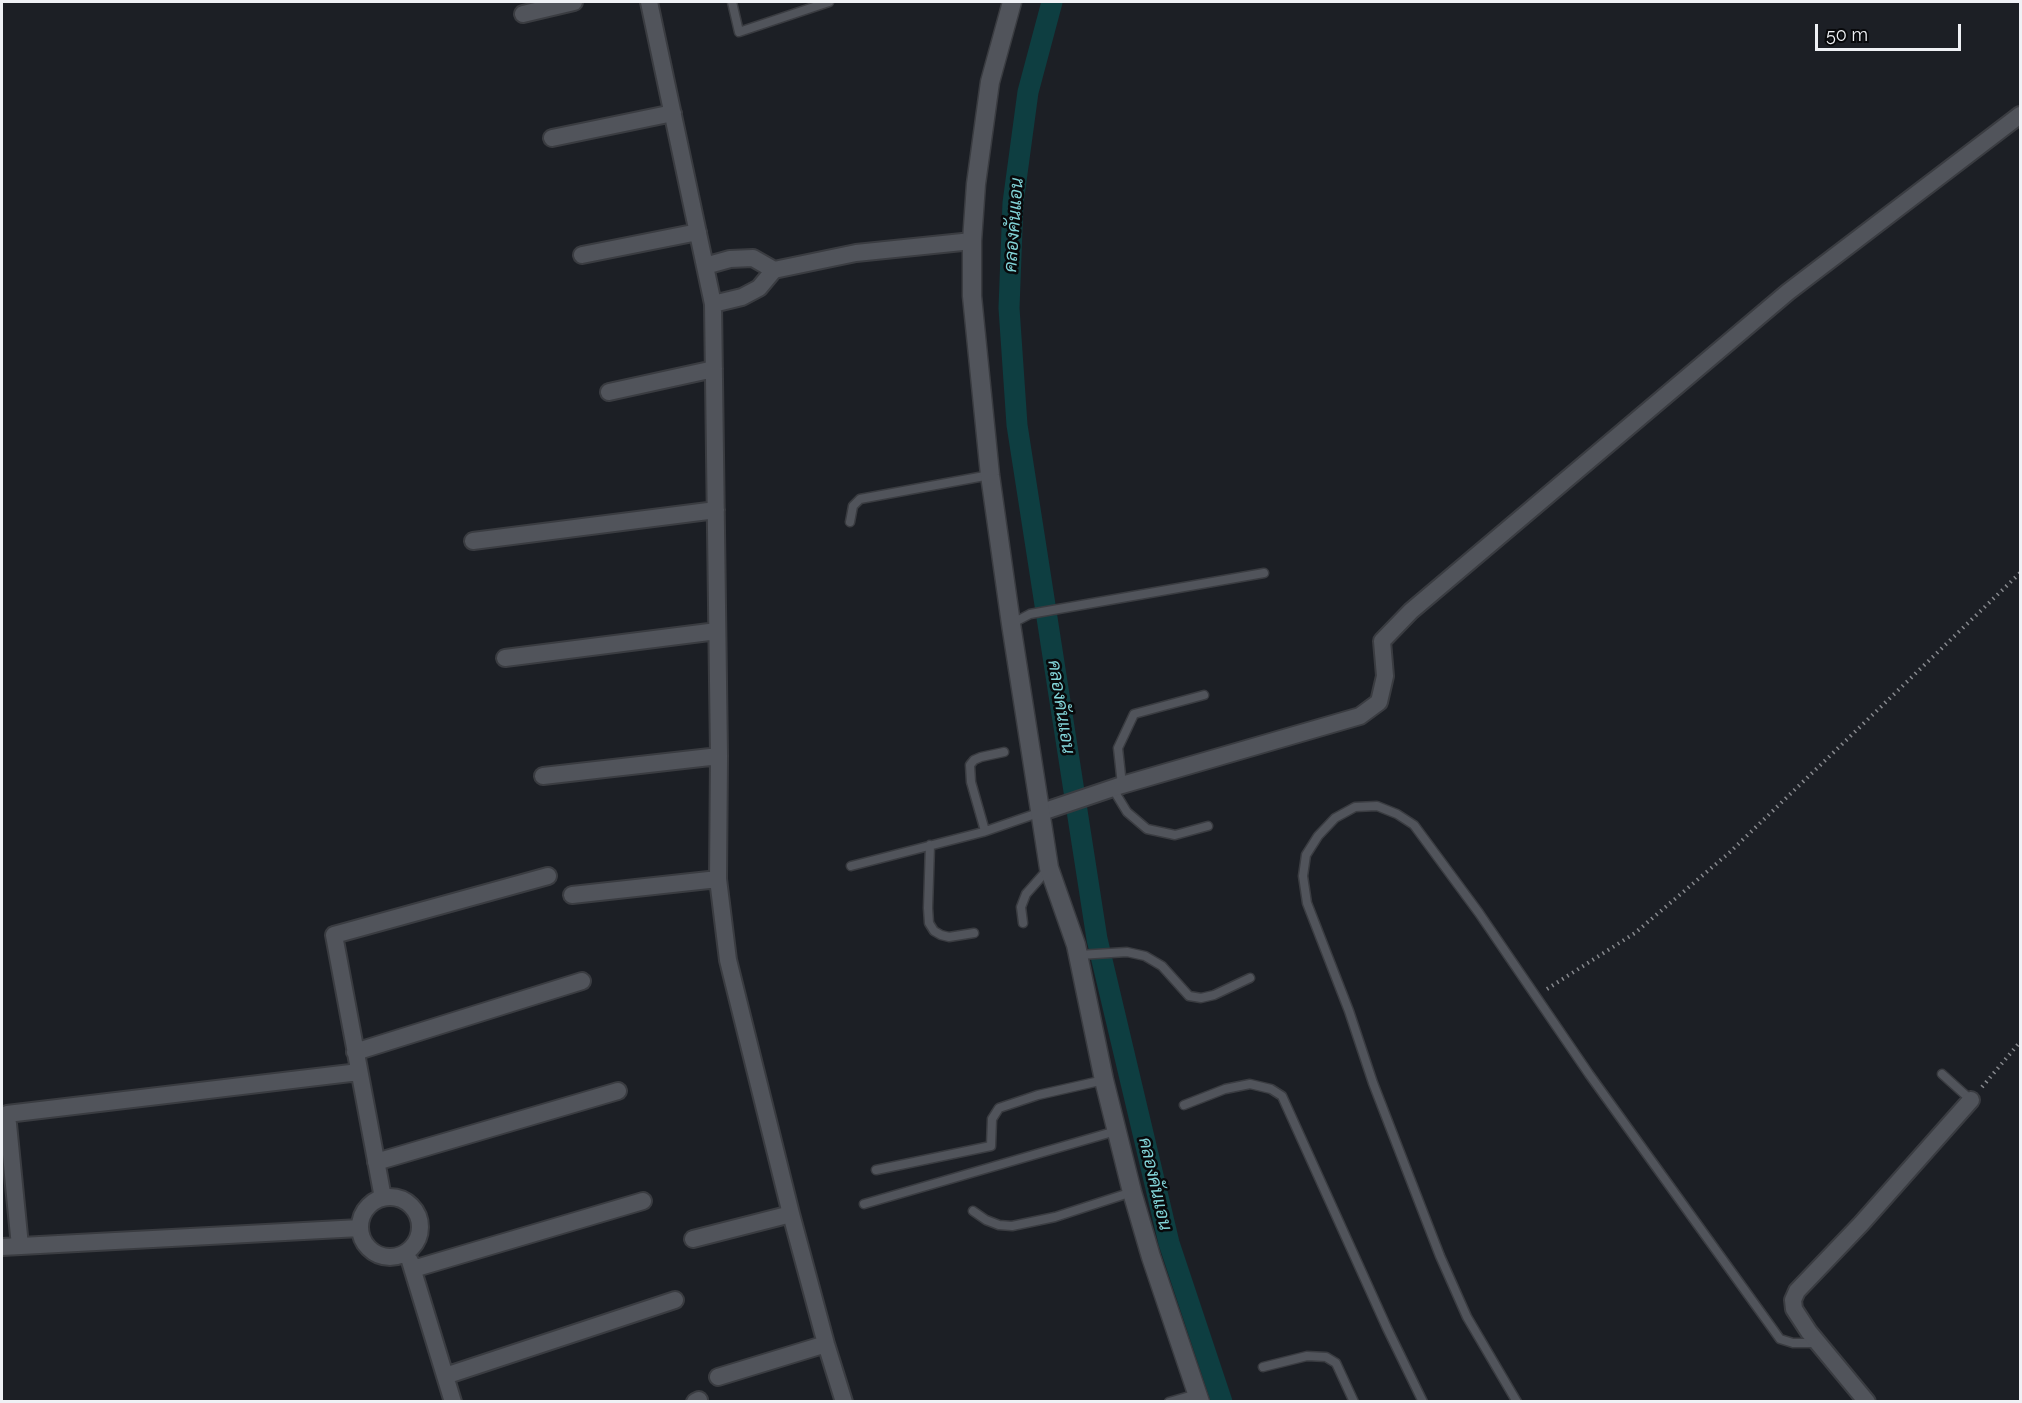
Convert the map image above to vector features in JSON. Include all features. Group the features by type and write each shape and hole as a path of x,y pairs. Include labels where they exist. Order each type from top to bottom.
{"street":[{"path":"523,14 574,2"},
{"path":"649,2 713,304 719,756 718,879 728,960 791,1214 844,1401"},
{"path":"1012,2 990,82 976,184 972,242 972,296 990,475 1049,868 1087,955 1104,1080 1116,1131 1151,1257 1198,1398"},
{"path":"552,138 673,113"},
{"path":"1042,812 1113,788 1360,716 1379,702 1385,676 1382,641 1411,611 1788,292 2020,115"},
{"path":"582,255 698,231"},
{"path":"713,304 742,297 759,288 774,270 856,253 972,242"},
{"path":"705,266 730,259 753,258 774,270"},
{"path":"609,392 714,369"},
{"path":"473,541 716,510"},
{"path":"505,658 717,631"},
{"path":"543,776 719,756"},
{"path":"383,1198 334,935 548,876"},
{"path":"573,895 718,879"},
{"path":"356,1052 582,981"},
{"path":"20,1246 7,1114 360,1072"},
{"path":"376,1162 618,1091"},
{"path":"1868,1401 1819,1343 1794,1309 1793,1300 1797,1291 1861,1224 1971,1100"},
{"path":"393,1197 411,1206 420,1225 419,1235 414,1245 408,1251 391,1257 381,1256 366,1246 360,1228 361,1218 366,1209 374,1202 393,1197"},
{"path":"413,1269 643,1201"},
{"path":"693,1239 791,1214"},
{"path":"2,1247 360,1228"},
{"path":"408,1251 453,1401"},
{"path":"445,1376 675,1300"},
{"path":"718,1377 826,1344"}],"lane":[{"path":"732,2 739,32 829,2"},
{"path":"850,522 852,506 860,499 990,475"},
{"path":"1011,624 1030,614 1264,573"},
{"path":"1204,695 1134,714 1118,748 1113,788 1127,812 1147,829 1175,835 1208,826"},
{"path":"985,831 971,782 970,765 981,757 1004,752"},
{"path":"1517,1401 1467,1317 1440,1256 1372,1083 1348,1011 1307,903 1303,876 1306,855 1318,836 1335,818 1355,807 1377,806 1397,814 1414,825 1479,913 1780,1340 1792,1343 1819,1343"},
{"path":"851,866 985,831 1042,812"},
{"path":"930,845 929,922 934,931 949,937 974,933"},
{"path":"1023,923 1021,907 1026,894 1049,868"},
{"path":"1087,955 1127,952 1145,956 1162,966 1189,996 1201,998 1214,995 1250,978"},
{"path":"1942,1074 1971,1100"},
{"path":"876,1170 991,1146 992,1119 999,1108 1038,1095 1104,1080"},
{"path":"1184,1106 1225,1089 1250,1084 1271,1089 1282,1096 1387,1328 1423,1401"},
{"path":"864,1204 1116,1131"},
{"path":"973,1212 999,1225 1012,1226 1055,1217 1132,1192"},
{"path":"1263,1367 1307,1356 1326,1357 1336,1363 1354,1401"},
{"path":"1169,1401 1198,1398"}],"path":[{"path":"1536,996 1635,933 1730,852 2020,573"},
{"path":"1971,1100 2020,1042"}],"waterway":[{"name":"คลองคันแอน","path":"1052,2 1028,92 1013,203 1009,308 1017,425 1097,939 1169,1243 1222,1402"}]}
